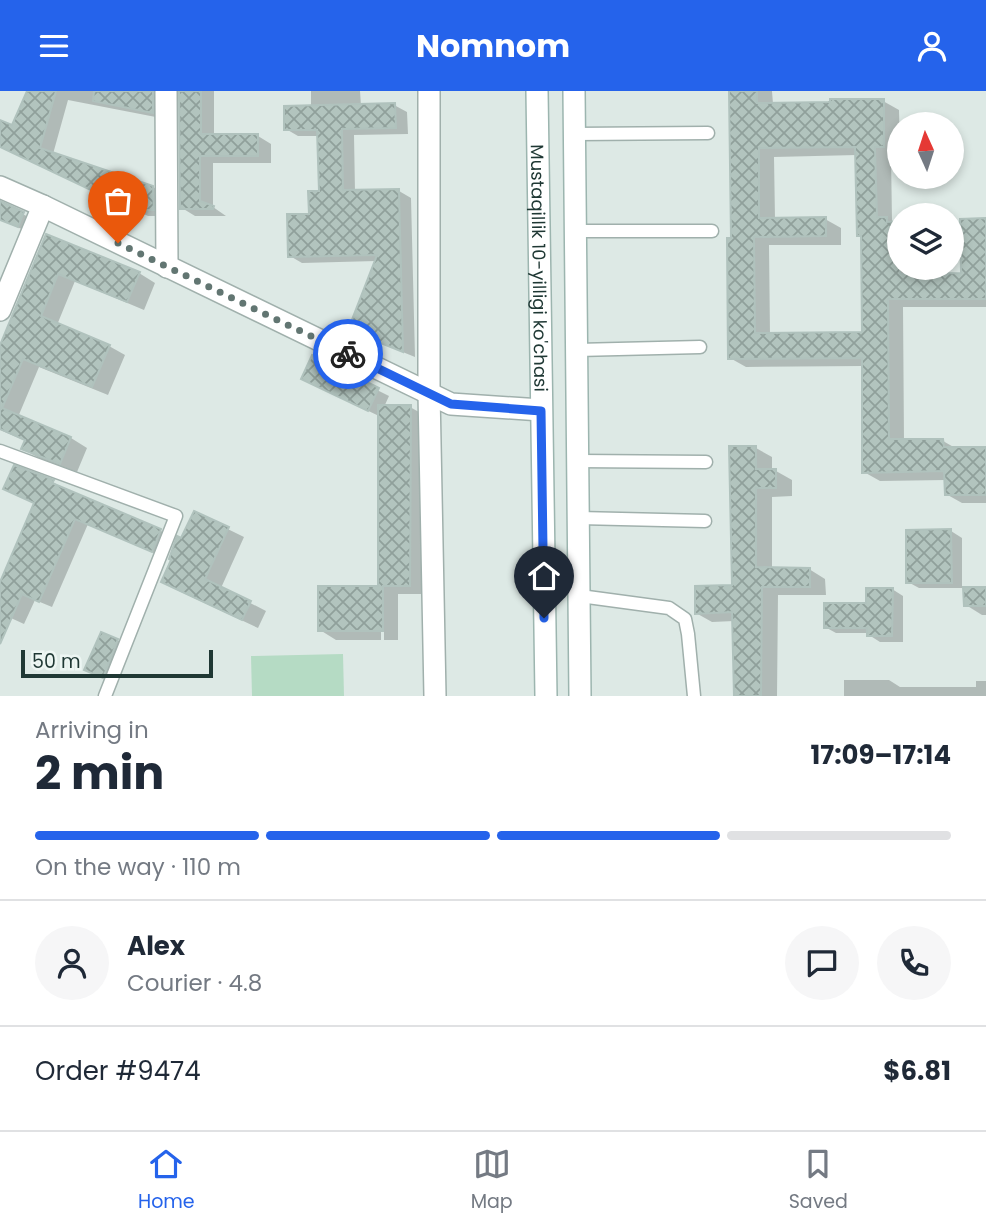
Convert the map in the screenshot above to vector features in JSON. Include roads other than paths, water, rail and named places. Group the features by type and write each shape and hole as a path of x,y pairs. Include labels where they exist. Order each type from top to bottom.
{"street":[{"path":"166,91 167,267"},
{"path":"429,91 429,393 435,696"},
{"name":"Mustaqillik 10-yilligi ko'chasi","path":"537,91 546,696"},
{"name":"Mustaqillik 10-yilligi ko'chasi","path":"574,91 580,696"},
{"path":"0,187 451,404 541,411"},
{"path":"0,310 43,206"}],"lane":[{"path":"574,134 708,133"},
{"path":"575,231 712,231"},
{"path":"577,350 700,347"},
{"path":"0,451 176,516 105,696"},
{"path":"578,461 705,463"},
{"path":"579,518 705,521"},
{"path":"580,596 668,608 685,619 694,696"}]}
